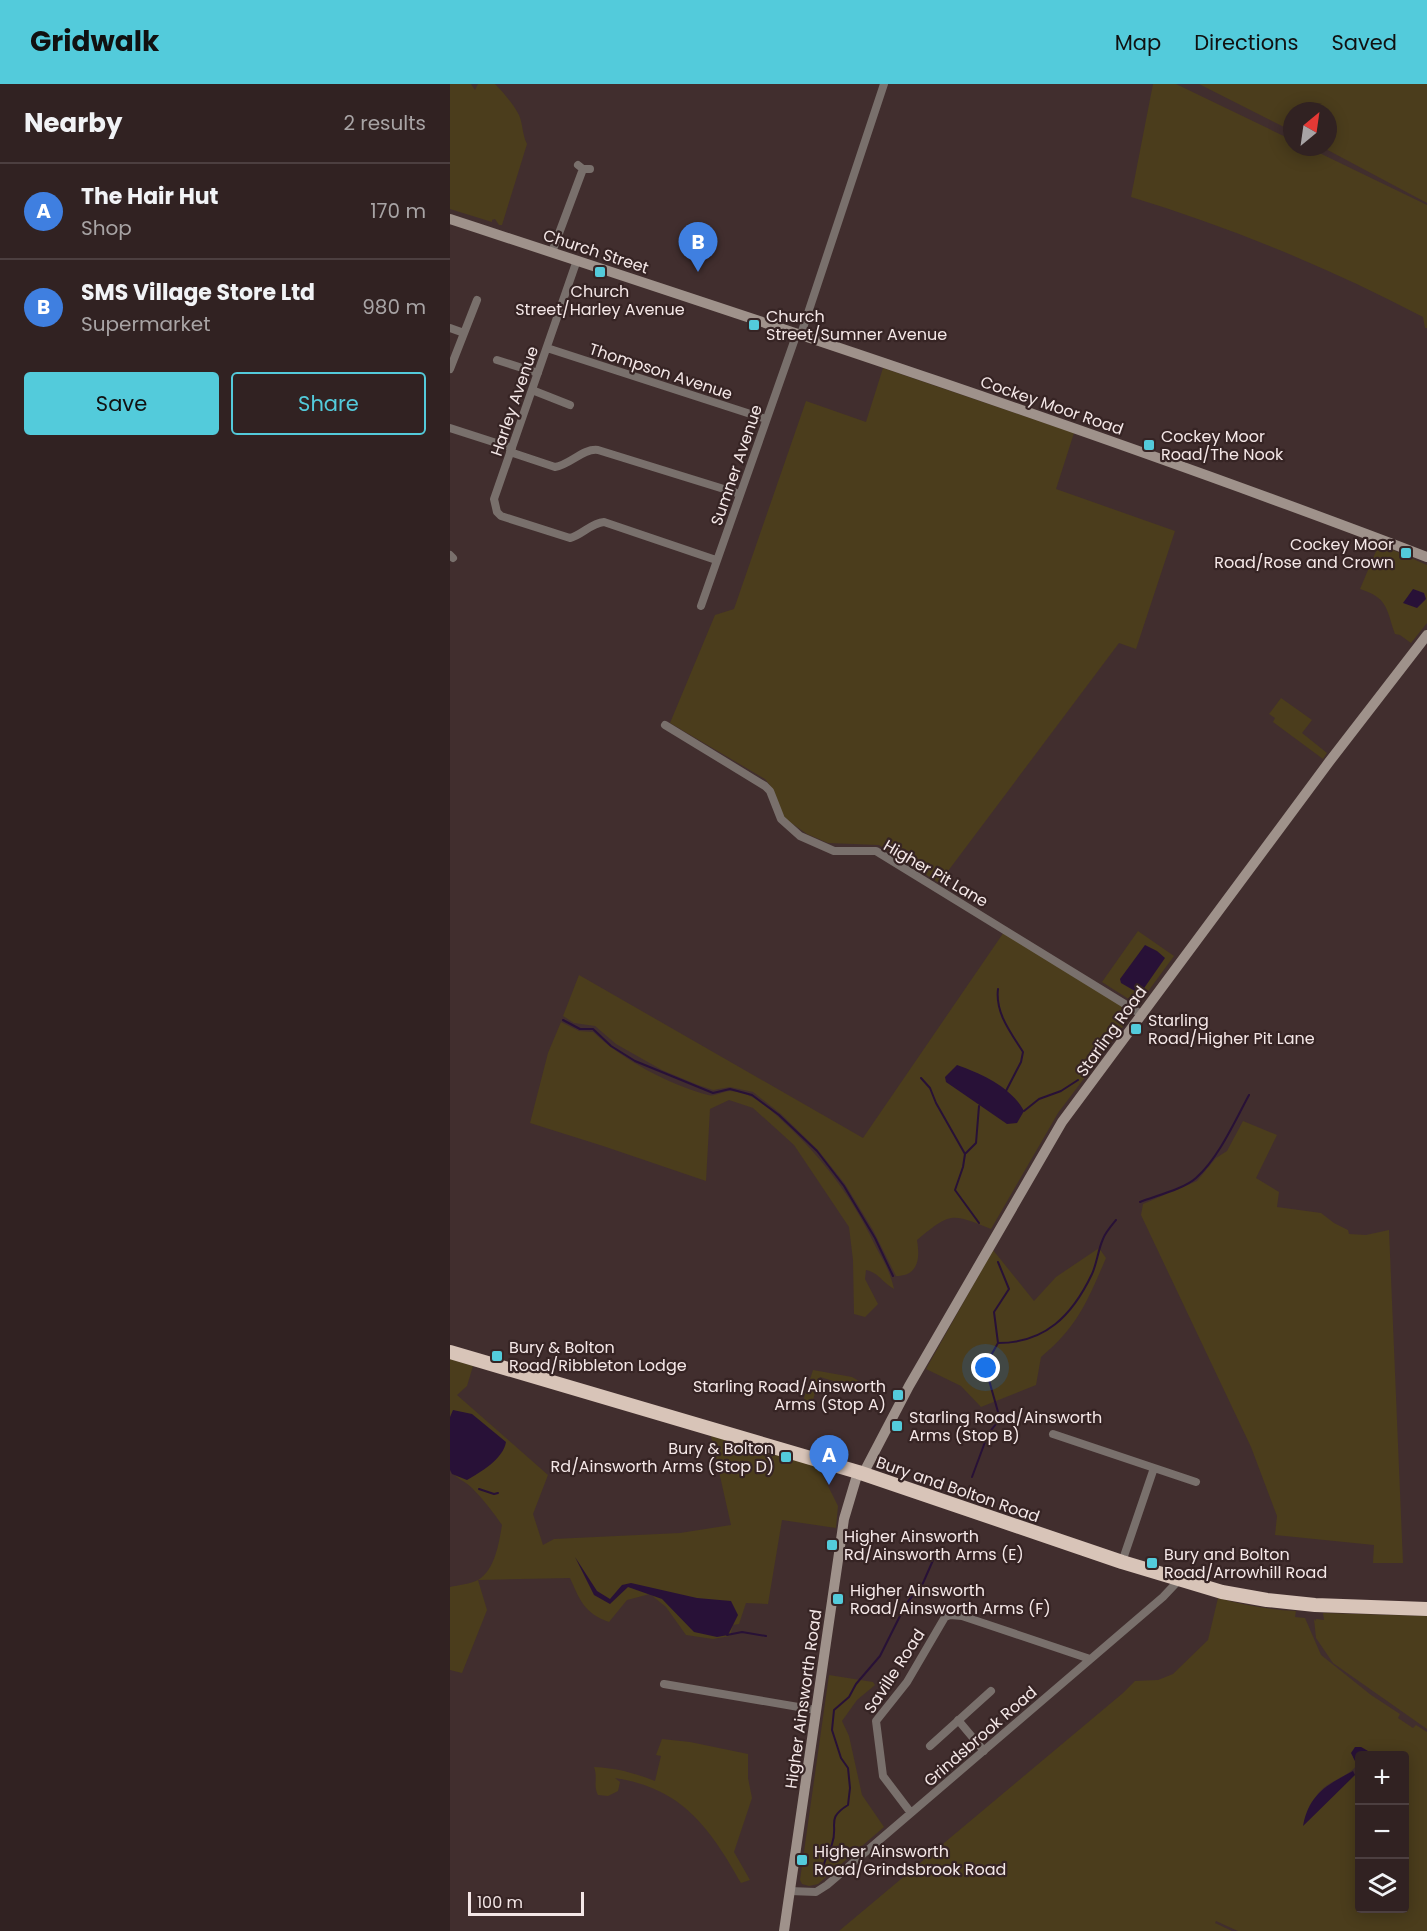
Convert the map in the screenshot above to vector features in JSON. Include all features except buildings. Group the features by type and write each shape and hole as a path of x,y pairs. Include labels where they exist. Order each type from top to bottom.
{"highway":[{"name":"Bury and Bolton Road","path":"450,1352 860,1473 1122,1562 1222,1592 1315,1605 1427,1609"}],"main road":[{"name":"Church Street","path":"450,219 799,333"},
{"name":"Cockey Moor Road","path":"799,333 1297,507 1427,557"},
{"name":"Starling Road","path":"860,1473 1062,1122 1329,762 1427,635"},
{"name":"Higher Ainsworth Road","path":"784,1931 844,1519 860,1473"}],"street":[{"name":"Sumner Avenue","path":"701,606 799,333 884,84"},
{"path":"552,252 584,168"},
{"name":"Harley Avenue","path":"577,260 494,499 497,512 501,516 570,538 596,523 604,522 716,560"},
{"path":"450,369 477,300"},
{"path":"450,328 464,333"},
{"name":"Thompson Avenue","path":"547,348 766,420"},
{"path":"498,360 538,374"},
{"path":"532,390 570,405"},
{"path":"450,428 555,467 562,466 589,451 598,450 740,494"},
{"name":"Higher Pit Lane","path":"665,725 765,786 770,791 781,819 801,836 834,850 876,851 1141,1014"},
{"path":"1053,1434 1196,1482"},
{"path":"1122,1562 1155,1468"},
{"name":"Grindsbrook Road","path":"790,1891 811,1893 820,1890 1163,1597 1179,1580"},
{"name":"Saville Road","path":"911,1813 883,1776 876,1721 907,1682 945,1617 962,1616 1090,1659"},
{"path":"664,1684 816,1710"},
{"path":"930,1746 991,1691"},
{"path":"958,1720 984,1751"}],"shaded area":[{"path":"450,84 471,84 475,90 478,84 495,84 520,118 527,144 502,225 499,225 495,219 492,222 450,209"},
{"path":"1153,84 1176,84 1283,136 1283,156 1326,156 1427,205 1427,328 1425,328 1423,317 1280,250 1131,197"},
{"path":"1199,84 1427,84 1427,203 1337,155 1337,102 1283,102 1283,126"},
{"path":"883,368 1074,433 1056,489 1175,531 1136,649 1119,643 939,883 879,845 828,843 807,834 784,818 773,789 765,779 670,723 715,615 734,609 806,401 866,422"},
{"path":"1379,544 1427,565 1427,623 1411,643 1395,634 1381,600 1360,589"},
{"path":"1413,589 1424,593 1426,599 1417,608 1403,603"},
{"path":"1281,698 1312,720 1302,733 1327,753 1323,759 1273,722 1275,718 1269,714"},
{"path":"1138,931 1174,956 1138,1005 1102,982"},
{"path":"1004,932 1134,1012 1058,1113 991,1229 959,1218 952,1218 937,1224 917,1240 916,1265 904,1275 896,1276 873,1230 845,1184 818,1150 781,1114 753,1092 730,1087 713,1090 698,1085 662,1070 616,1044 595,1026 574,1023 563,1016 579,975 863,1138"},
{"path":"1145,945 1165,958 1140,994 1121,983 1120,979"},
{"path":"561,1022 579,1031 593,1032 617,1052 678,1085 711,1095 730,1091 741,1093 767,1107 805,1143 840,1186 869,1233 894,1289 874,1273 866,1270 865,1279 878,1304 865,1317 854,1314 853,1260 849,1227 794,1145 753,1108 729,1100 710,1109 706,1181 530,1123 548,1053"},
{"path":"957,1065 986,1077 1012,1095 1024,1111 1017,1123 1007,1124 946,1082 945,1077"},
{"path":"1243,1121 1277,1135 1256,1178 1279,1192 1277,1207 1321,1213 1348,1230 1349,1234 1366,1235 1389,1230 1403,1563 1373,1563 1374,1545 1275,1535 1277,1516 1251,1447 1141,1215 1143,1204 1197,1181 1216,1158 1227,1151"},
{"path":"1099,1248 1106,1258 1093,1288 1073,1324 1041,1357 1036,1385 981,1407 961,1386 926,1369 993,1250 1034,1301 1056,1277"},
{"path":"450,1359 473,1366 467,1386 457,1395 548,1475 533,1514 543,1545 554,1539 680,1533 731,1525 711,1436 818,1466 838,1506 836,1528 782,1520 768,1604 746,1603 739,1624 733,1625 730,1636 713,1639 686,1635 666,1607 650,1594 627,1600 609,1622 588,1610 570,1578 478,1580 484,1576 492,1563 498,1548 502,1525 476,1492 450,1470"},
{"path":"813,1370 852,1377 868,1386 870,1392 820,1377 812,1403 803,1401"},
{"path":"453,1410 472,1414 506,1442 496,1459 467,1480 452,1474 450,1470 450,1417"},
{"path":"575,1557 597,1591 610,1599 622,1585 631,1583 697,1598 731,1601 738,1615 728,1635 717,1637 694,1632 662,1599 628,1587 610,1604 594,1595"},
{"path":"478,1580 487,1610 462,1673 450,1670 450,1587"},
{"path":"1218,1598 1257,1607 1296,1611 1295,1617 1305,1618 1321,1655 1371,1695 1400,1714 1398,1718 1413,1728 1416,1725 1427,1732 1427,1931 1238,1931 1216,1921 1215,1923 1232,1931 839,1931 1135,1681 1158,1680 1173,1674 1208,1640"},
{"path":"1323,1613 1427,1616 1427,1729 1333,1663 1316,1638 1314,1619 1324,1620"},
{"path":"829,1675 873,1682 875,1685 857,1700 842,1721 849,1736 862,1795 884,1827 818,1884 809,1886 802,1884 800,1880"},
{"path":"662,1739 690,1742 748,1754 748,1778 752,1798 734,1852 750,1880 741,1883 705,1828 676,1801 659,1791 615,1778 620,1782 618,1791 608,1796 598,1795 594,1767 625,1771 655,1781 661,1756 656,1755"},
{"path":"1355,1747 1368,1751 1355,1751 1355,1761 1351,1753"},
{"path":"1353,1771 1355,1775 1303,1826 1315,1798 1335,1781"}],"waterway":[{"path":"998,989 1001,1014 1023,1052 1021,1062 1006,1091"},
{"path":"563,1020 580,1029 593,1029 611,1046 635,1061 713,1093 730,1089 752,1095 779,1115 817,1151 844,1186 875,1238 893,1276"},
{"path":"921,1078 930,1088 965,1154 955,1190 979,1223"},
{"path":"1024,1111 1039,1099 1061,1091 1078,1080"},
{"path":"1140,1202 1177,1189 1196,1178 1212,1161 1249,1095"},
{"path":"966,1153 976,1143 979,1106"},
{"path":"998,1343 1030,1338 1043,1332 1066,1314 1084,1289 1094,1270 1104,1237 1116,1220"},
{"path":"972,1477 988,1434 1000,1419 985,1366 998,1343 994,1312 1009,1289 998,1262"},
{"path":"479,1489 494,1494 498,1493"},
{"path":"823,1868 834,1837 835,1818 848,1805 850,1788 848,1768 841,1758 832,1730 834,1710 849,1697 856,1684 880,1656 906,1604 923,1583 934,1558"},
{"path":"727,1635 742,1632 766,1636"}],"place":[{"name":"Church Street/Harley Avenue","path":"600,272"},
{"name":"SMS Village Store Ltd","path":"698,272"},
{"name":"Church Street/Sumner Avenue","path":"754,325"},
{"name":"Cockey Moor Road/The Nook","path":"1149,445"},
{"name":"Cockey Moor Road/Rose and Crown","path":"1406,553"},
{"name":"Starling Road/Higher Pit Lane","path":"1136,1029"},
{"name":"Bury & Bolton Road/Ribbleton Lodge","path":"497,1356"},
{"name":"Starling Road/Ainsworth Arms (Stop A)","path":"898,1395"},
{"name":"Starling Road/Ainsworth Arms (Stop B)","path":"897,1426"},
{"name":"Bury & Bolton Rd/Ainsworth Arms (Stop D)","path":"786,1457"},
{"name":"The Hair Hut","path":"829,1485"},
{"name":"Higher Ainsworth Rd/Ainsworth Arms (E)","path":"832,1545"},
{"name":"Bury and Bolton Road/Arrowhill Road","path":"1152,1563"},
{"name":"Higher Ainsworth Road/Ainsworth Arms (F)","path":"838,1599"},
{"name":"Higher Ainsworth Road/Grindsbrook Road","path":"802,1860"}]}
